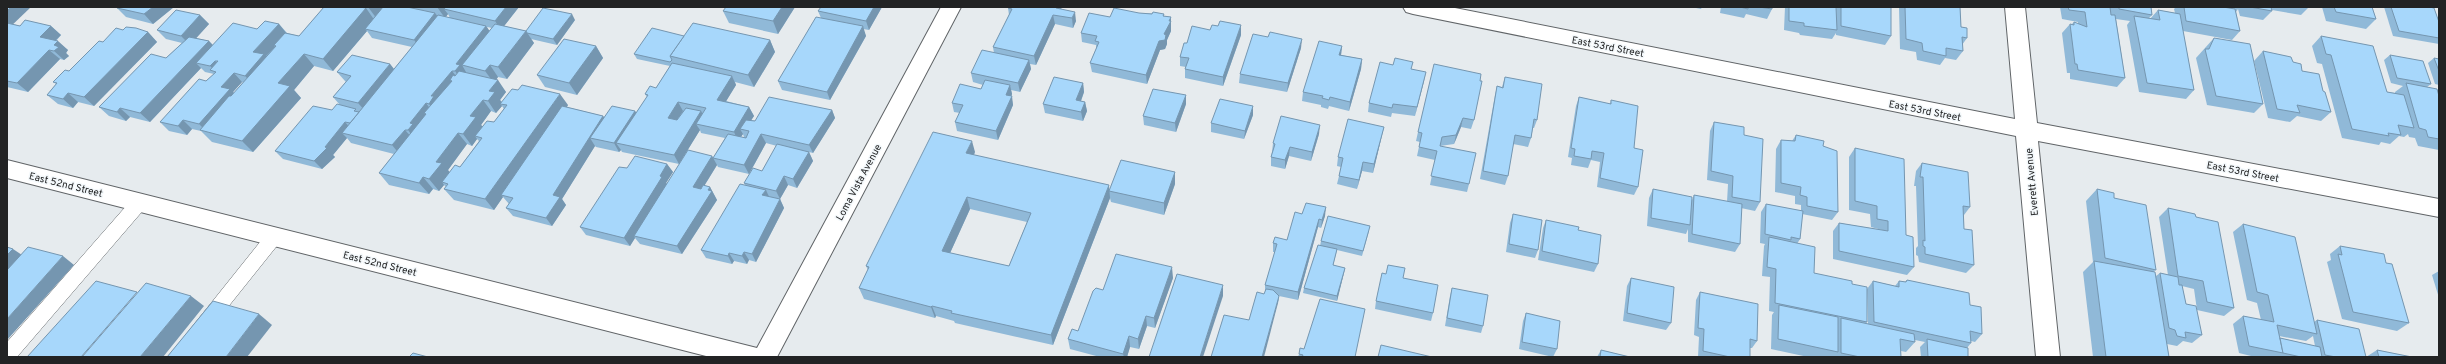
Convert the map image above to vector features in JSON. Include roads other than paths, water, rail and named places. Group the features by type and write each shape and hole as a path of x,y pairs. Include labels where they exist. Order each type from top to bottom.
{"street":[{"name":"Loma Vista Avenue","path":"765,357 951,7"},
{"name":"East 53rd Street","path":"1412,7 2027,130 2439,208"},
{"name":"Everett Avenue","path":"2015,7 2048,357"},
{"name":"East 52nd Street","path":"7,169 752,357"}],"lane":[{"path":"7,355 140,202"},
{"path":"177,357 274,237"}]}
